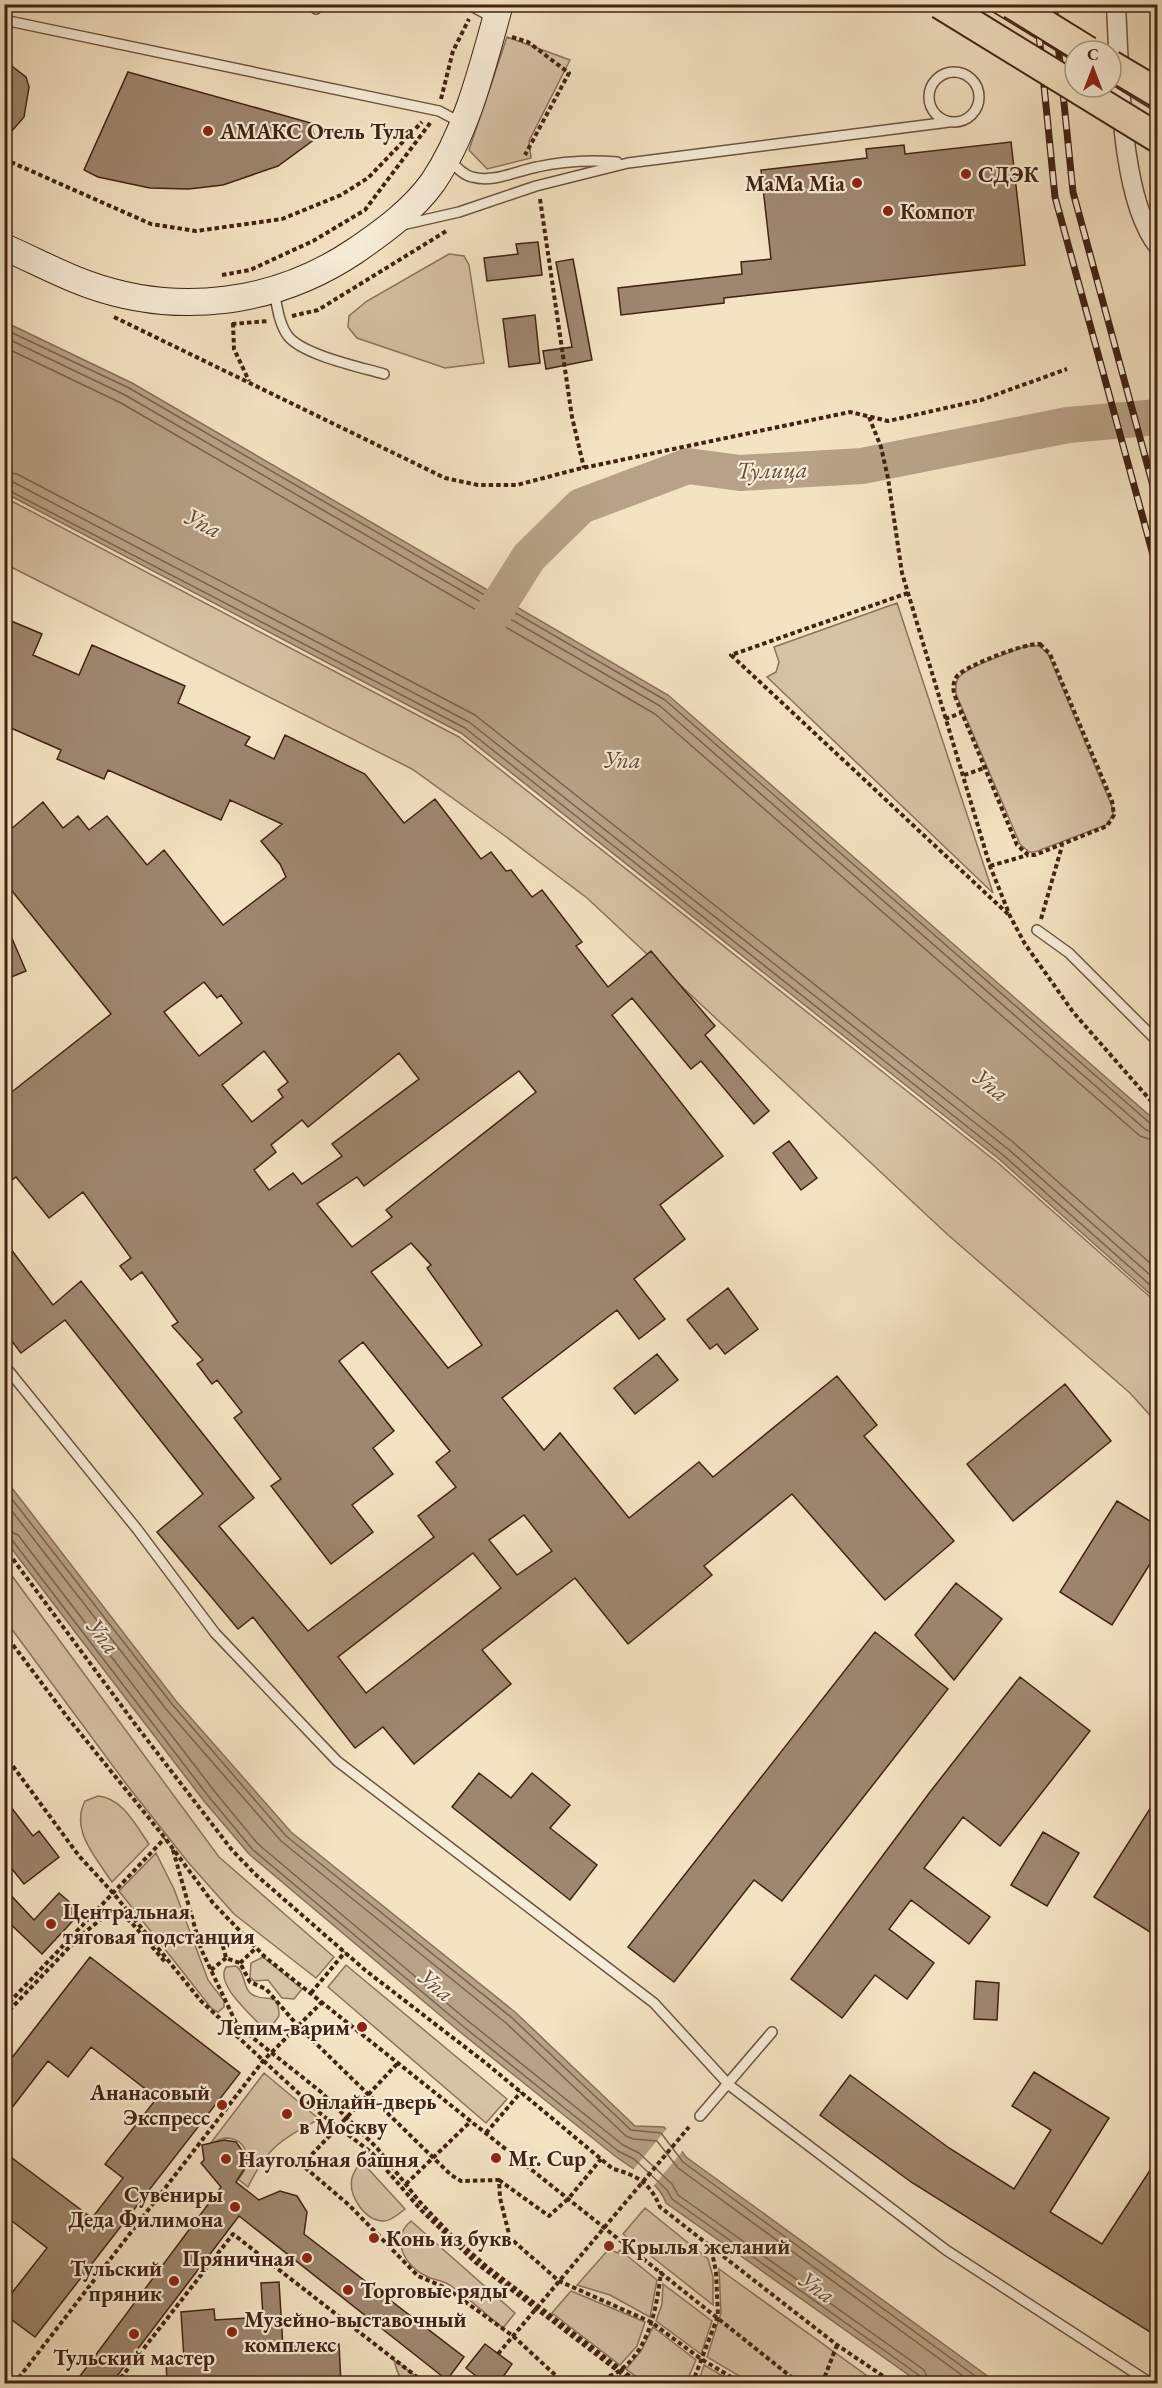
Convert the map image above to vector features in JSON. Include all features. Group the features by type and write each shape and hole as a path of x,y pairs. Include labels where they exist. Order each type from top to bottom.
{"main road":[{"path":"940,4 1158,138"},
{"path":"1012,4 1069,39"},
{"path":"4,247 86,284 111,291 186,303 240,299 274,291 339,262 389,228 432,182 463,123 489,15"},
{"path":"1123,72 1158,93"}],"street":[{"path":"1117,5 1129,174 1149,235 1158,246"}],"lane":[{"path":"4,20 439,111 463,123"},
{"path":"389,228 459,212 536,186 628,163 949,122 966,119 978,106 979,98 972,79 955,72 939,77 930,89 929,98 933,110 939,117 949,122"},
{"path":"447,156 458,170 471,177 491,178 581,160 628,163"},
{"path":"274,291 280,318 288,337 307,349 384,374"},
{"path":"1037,930 1069,953 1158,1042"},
{"path":"4,1365 137,1529 215,1633 337,1761 654,2003 729,2085 946,2250 1152,2384"},
{"path":"700,2116 729,2085 772,2032"}],"path":[{"path":"211,278 250,270 313,241 365,210 439,111 453,51 489,15 569,73 530,142 521,164 523,170"},
{"path":"4,159 151,225 196,231 231,228 282,219 340,195 368,178 415,128 439,111"},
{"path":"549,195 539,195 572,417 584,468"},
{"path":"232,324 318,310 455,227"},
{"path":"240,299 232,324 234,349 250,382"},
{"path":"105,313 445,478 478,485 517,485 584,468 850,412 888,421 981,400 1067,369"},
{"path":"869,417 881,447 888,478 902,573 990,866 1010,916 1024,944 1073,1012 1158,1109"},
{"path":"908,593 731,654 1010,916"},
{"path":"990,866 1028,855 1042,854 1062,846 1107,826 1114,815 1112,801 1050,654 1040,644 1026,645 959,674 953,687 961,712 1017,845 1028,855"},
{"path":"945,719 961,712"},
{"path":"964,775 986,767"},
{"path":"1024,944 1037,930 1062,846"},
{"path":"4,1547 232,1850 345,1952 521,2092 613,2169 635,2175 653,2190 660,2207 837,2345 895,2384"},
{"path":"4,1633 68,1718 165,1838 213,1903 256,1948 397,2064 718,2316 800,2384"},
{"path":"4,1755 80,1856 201,2001 226,2024 238,2026 321,2092 377,2148 452,2235 537,2307"},
{"path":"4,2008 165,1838"},
{"path":"171,1846 198,1940 238,2026"},
{"path":"4,2016 79,1937 105,1916 116,1915 131,1922 200,2002 338,2127 372,2153 421,2210 476,2262 640,2384"},
{"path":"198,1940 221,1939 226,1958"},
{"path":"240,1963 256,1948"},
{"path":"311,1993 345,1952"},
{"path":"226,1958 240,1963 250,1982 266,1989 298,2026 368,2095 451,2175 461,2181 500,2180 549,2216 569,2198 601,2159"},
{"path":"210,1970 226,1958"},
{"path":"14,2384 263,2061 322,2002"},
{"path":"397,2064 302,2165 349,2205 418,2276 446,2288 513,2336 566,2384"},
{"path":"486,2133 521,2092"},
{"path":"406,2184 471,2121"},
{"path":"498,2354 689,2127"},
{"path":"500,2180 500,2198 510,2238 559,2280 651,2322 701,2359 743,2384"},
{"path":"117,2384 233,2234 426,2384"},
{"path":"692,2384 718,2316 716,2272 711,2246"},
{"path":"588,2384 620,2370 640,2348 657,2304 661,2271"},
{"path":"822,2384 837,2345"},
{"path":"620,2370 635,2384"},
{"path":"476,2384 480,2379"}],"shaded area":[{"path":"507,37 570,60 529,141 531,158 487,169 469,150"},
{"path":"449,254 464,256 469,265 484,363 445,368 357,338 348,327 349,316 367,301"},
{"path":"4,497 459,737 998,1163 1157,1303 1157,1423 1130,1393 947,1234 587,898 412,769 5,564"},
{"path":"897,603 993,893 767,677 776,672 779,662 774,647"},
{"path":"1026,646 1039,646 1048,654 1113,809 1113,815 1106,825 1035,852 1029,852 1020,844 956,694 957,680 965,672"},
{"path":"4,1565 219,1857 334,1957 316,1978 234,1914 187,1861 127,1785 5,1620"},
{"path":"98,1796 107,1798 122,1807 149,1844 112,1882 92,1853 81,1823 81,1812 85,1801"},
{"path":"156,1853 174,1889 208,1980 224,2001 224,2007 218,2012 212,2009 119,1891"},
{"path":"263,1957 302,1989 294,1999 282,1998 268,1980 254,1981 250,1977 251,1963"},
{"path":"346,1965 507,2099 486,2123 328,1987"},
{"path":"236,1966 241,1972 245,1985 253,1995 275,2000 277,2003 279,2016 267,2032 238,2001 226,1983 224,1974 226,1967"},
{"path":"264,2073 319,2119 285,2139 269,2153 248,2187 238,2179 247,2161 244,2148 240,2143 227,2138 210,2144"},
{"path":"361,2161 405,2209 392,2219 384,2221 370,2217 355,2200 351,2185 352,2178"},
{"path":"645,2208 708,2259 713,2277 713,2305 623,2234"},
{"path":"411,2221 515,2313 503,2328 455,2289 426,2276 411,2266 402,2251 401,2235"},
{"path":"609,2249 618,2253 620,2250 657,2280 650,2317 610,2295 577,2285"},
{"path":"719,2269 877,2383 751,2383 707,2357 721,2313"},
{"path":"663,2284 712,2321 701,2354 656,2321 662,2304"},
{"path":"571,2291 645,2322 637,2346 620,2365 552,2313"},
{"path":"653,2327 696,2360 686,2383 645,2383 626,2369 641,2351"},
{"path":"394,2360 425,2383 403,2381"},
{"path":"704,2365 735,2383 698,2383"}],"water":[{"name":"Упа","path":"5,322 132,383 668,695 1157,1122 1157,1300 999,1159 461,733 5,493"},
{"name":"Упа","path":"5,1479 176,1701 291,1832 515,2012 635,2126 664,2127 686,2157 997,2383 920,2383 666,2203 651,2181 615,2156 460,2032 249,1854 204,1801 5,1540"}],"pier":[{"path":"668,2127 684,2149 652,2188 633,2170"}],"building":[{"path":"4,60 26,77 29,87 24,117 4,140"},
{"name":"АМАКС Отель Тула","path":"128,72 311,123 315,139 278,166 223,185 189,189 150,188 98,177 84,170"},
{"path":"1011,142 1025,265 724,298 724,303 621,315 618,288 742,274 741,262 771,259 761,170 867,158 866,149 904,145 905,154"},
{"path":"538,242 542,275 487,281 484,258 518,254 516,244"},
{"path":"573,259 592,360 546,369 543,351 572,347 556,262"},
{"path":"535,315 540,363 509,367 503,319"},
{"path":"4,618 42,634 33,655 79,675 92,645 185,686 178,703 250,737 245,745 274,759 285,735 365,774 404,823 435,799 481,859 491,852 506,871 511,870 532,897 542,890 582,942 576,946 608,987 651,951 715,1026 705,1035 769,1111 754,1124 701,1061 691,1069 632,998 612,1015 723,1156 660,1205 685,1239 634,1279 665,1319 639,1339 617,1310 502,1398 544,1450 560,1433 629,1518 699,1462 713,1477 837,1376 877,1425 864,1436 954,1541 885,1600 792,1494 704,1566 712,1575 628,1644 575,1578 482,1650 511,1684 414,1764 383,1727 355,1748 253,1617 238,1629 157,1532 203,1494 65,1320 21,1353 4,1331 4,1240 53,1305 81,1281 254,1498 219,1526 308,1631 434,1537 418,1516 456,1487 436,1462 450,1451 363,1342 339,1361 394,1431 373,1448 393,1474 352,1505 373,1532 331,1564 271,1486 281,1479 234,1418 242,1412 217,1380 212,1384 197,1364 203,1360 172,1326 178,1322 142,1272 131,1280 120,1266 131,1258 83,1192 49,1218 16,1177 4,1186 4,1098 111,1014 4,881 4,835 43,802 63,828 78,816 89,830 107,816 147,865 164,850 223,925 286,877 280,864 261,841 282,824 230,800 221,820 108,770 104,779 57,759 61,750 4,725","holes":["204,982 217,998 221,995 242,1023 199,1056 164,1012","264,1051 288,1082 278,1090 283,1097 252,1122 222,1085","399,1053 419,1079 332,1144 342,1156 302,1184 293,1173 269,1190 254,1170 276,1152 271,1145 302,1120 308,1127","519,1071 536,1092 386,1210 392,1217 352,1247 317,1204 357,1177 364,1186","411,1243 431,1265 427,1268 482,1345 448,1368 371,1272","524,1515 552,1551 517,1575 489,1540","473,1553 501,1588 366,1693 338,1657"]},
{"path":"4,920 26,971 4,980"},
{"path":"789,1141 817,1178 801,1190 773,1153"},
{"path":"728,1288 758,1329 725,1354 717,1344 710,1349 687,1320"},
{"path":"657,1354 678,1380 635,1414 614,1388"},
{"path":"1065,1384 1111,1441 1013,1521 967,1464"},
{"path":"1117,1501 1158,1526 1158,1551 1112,1625 1060,1592"},
{"path":"956,1583 1002,1619 954,1680 915,1635"},
{"path":"875,1632 948,1689 782,1901 754,1880 674,1982 628,1947"},
{"path":"1020,1677 1090,1731 1000,1846 963,1817 924,1868 990,1917 969,1944 911,1900 889,1929 934,1963 907,1999 875,1975 842,2018 791,1979 930,1792"},
{"path":"479,1773 511,1798 532,1773 570,1805 550,1828 597,1865 570,1900 452,1807"},
{"path":"1158,1796 1158,1937 1094,1897"},
{"path":"4,1798 33,1836 39,1831 59,1857 24,1884 4,1859"},
{"path":"1043,1832 1079,1853 1047,1906 1011,1885"},
{"name":"Центральная тяговая подстанция","path":"4,1888 34,1920 59,1893 81,1912 42,1954 4,1918"},
{"path":"90,1957 240,2073 35,2337 4,2314 4,2303 47,2248 4,2215 4,2152 92,2218 123,2178 105,2164 157,2098 91,2047 68,2077 48,2061 4,2118 4,2068"},
{"path":"976,1981 999,1983 997,2020 974,2019"},
{"path":"1034,2072 1109,2118 1050,2212 1102,2244 1158,2158 1158,2337 911,2182 820,2115 850,2075 949,2148 1014,2189 1051,2130 1012,2106"},
{"name":"Торговые ряды","path":"224,2140 236,2142 246,2156 246,2166 236,2182 259,2200 280,2191 297,2196 307,2212 304,2234 464,2357 447,2380 239,2216 111,2384 74,2384 221,2187 201,2163 204,2160 202,2145"},
{"name":"Музейно-выставочный комплекс","path":"279,2282 283,2347 339,2344 341,2384 167,2384 166,2360 184,2359 181,2312 214,2309 215,2320 263,2317 261,2283"},
{"path":"485,2344 512,2364 498,2384 486,2384 466,2368"}],"waterway":[{"name":"Тулица","path":"476,641 529,557 581,506 688,466 740,473 862,466 1068,425 1158,417"}],"tram line":[{"path":"962,4 1063,67"},
{"path":"980,4 1063,55"},
{"path":"1123,91 1158,113"},
{"path":"1117,99 1158,124"}],"railway":[{"path":"1036,4 1055,197 1158,573"},
{"path":"1054,4 1073,192 1158,504"}],"place":[{"name":"АМАКС Отель Тула","path":"208,131"},
{"name":"СДЭК","path":"966,174"},
{"name":"MaMa Mia","path":"857,183"},
{"name":"Компот","path":"888,211"},
{"name":"Центральная тяговая подстанция","path":"51,1924"},
{"name":"Лепим-варим","path":"362,2027"},
{"name":"Ананасовый Экспресс","path":"222,2105"},
{"name":"Онлайн-дверь в Москву","path":"287,2114"},
{"name":"Mr. Cup","path":"496,2158"},
{"name":"Наугольная башня","path":"226,2159"},
{"name":"Сувениры Деда Филимона","path":"235,2207"},
{"name":"Конь из букв","path":"374,2238"},
{"name":"Крылья желаний","path":"609,2246"},
{"name":"Пряничная","path":"307,2258"},
{"name":"Тульский пряник","path":"174,2281"},
{"name":"Торговые ряды","path":"348,2290"},
{"name":"Музейно-выставочный комплекс","path":"232,2332"},
{"name":"Тульский мастер","path":"134,2334"}]}
